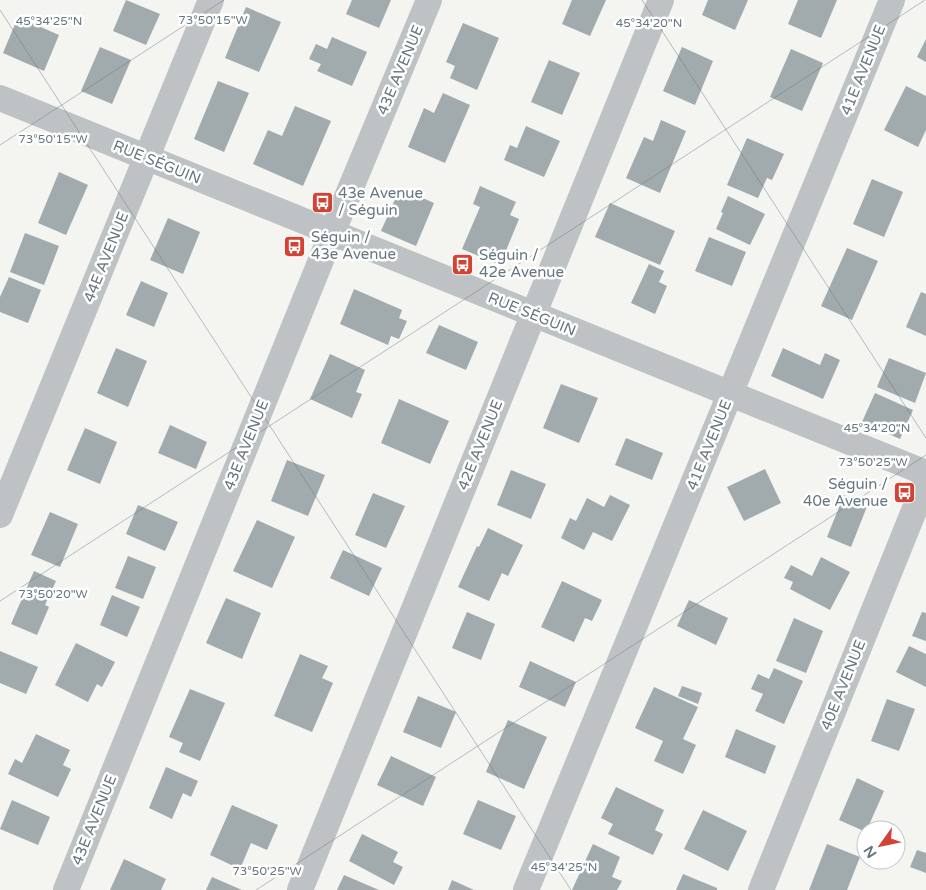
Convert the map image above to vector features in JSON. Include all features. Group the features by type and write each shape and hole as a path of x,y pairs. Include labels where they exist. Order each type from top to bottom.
{"street":[{"name":"44E AVENUE","path":"0,515 211,0"},
{"name":"43E AVENUE","path":"66,890 332,233 429,0"},
{"name":"42E AVENUE","path":"300,890 661,0"},
{"name":"41E AVENUE","path":"526,890 892,0"},
{"name":"RUE SÉGUIN","path":"0,98 926,473"},
{"name":"40E AVENUE","path":"761,890 926,481"}],"building":[{"path":"126,0 160,14 146,45 113,31"},
{"path":"352,0 391,0 379,28 346,14"},
{"path":"572,0 606,0 590,36 562,24"},
{"path":"708,0 748,0 735,30 702,15"},
{"path":"798,0 837,0 821,38 788,24"},
{"path":"246,7 281,22 259,72 225,58"},
{"path":"18,17 59,35 44,71 3,53"},
{"path":"463,23 499,38 477,90 450,78 455,66 446,62"},
{"path":"332,37 367,52 352,86 317,71 321,64 309,59 316,44 327,49"},
{"path":"926,39 926,62 917,57"},
{"path":"100,47 131,60 112,104 81,91"},
{"path":"682,47 713,61 695,105 663,91"},
{"path":"791,49 823,63 802,111 770,97"},
{"path":"549,60 580,73 562,115 531,102"},
{"path":"218,81 249,93 224,152 194,139"},
{"path":"906,86 926,96 926,130 918,147 884,130"},
{"path":"443,93 470,105 445,163 408,147 424,108 434,113"},
{"path":"295,106 331,121 303,186 253,164 268,130 282,136"},
{"path":"661,120 686,131 660,193 626,178 644,137 653,141"},
{"path":"526,126 560,141 544,177 504,160 510,145 517,148"},
{"path":"747,138 784,154 772,180 767,178 758,198 727,185"},
{"path":"59,172 88,185 66,235 38,223"},
{"path":"872,179 903,192 884,237 853,224"},
{"path":"480,186 516,202 510,215 519,219 500,265 462,249 480,207 473,204"},
{"path":"400,188 434,203 416,246 381,231"},
{"path":"728,196 765,214 750,245 716,229"},
{"path":"610,203 675,231 660,265 595,237"},
{"path":"168,218 200,232 183,274 150,260"},
{"path":"25,233 59,246 44,285 10,272"},
{"path":"709,237 746,252 732,286 695,271"},
{"path":"847,248 878,261 852,320 821,306"},
{"path":"649,264 664,271 659,282 667,286 655,314 631,303"},
{"path":"9,277 41,290 28,323 0,312 0,297"},
{"path":"141,281 168,293 154,327 126,315"},
{"path":"354,289 402,310 399,318 407,321 399,339 391,336 388,345 340,324"},
{"path":"921,292 926,294 926,336 906,327"},
{"path":"439,325 478,342 466,370 426,353"},
{"path":"116,348 147,361 128,407 97,393"},
{"path":"783,348 820,365 825,353 840,360 823,399 771,376"},
{"path":"330,354 365,370 356,392 362,394 352,418 310,399"},
{"path":"889,358 926,373 915,403 877,387"},
{"path":"561,384 598,398 579,443 543,428"},
{"path":"875,393 913,410 900,439 862,422"},
{"path":"399,399 449,421 430,464 381,443"},
{"path":"170,425 207,442 196,469 158,453"},
{"path":"85,428 117,442 100,484 67,470"},
{"path":"626,438 663,453 652,480 615,465"},
{"path":"287,460 325,475 308,516 271,501"},
{"path":"765,469 781,503 744,521 727,487"},
{"path":"511,470 546,484 531,519 497,505"},
{"path":"373,493 405,506 386,548 355,535"},
{"path":"610,495 630,505 612,541 593,532 584,550 561,538 570,518 576,521 587,498 604,507"},
{"path":"844,495 868,504 851,547 827,537"},
{"path":"138,505 178,522 165,551 126,534"},
{"path":"50,512 78,524 60,567 31,555"},
{"path":"257,520 295,537 272,588 233,571"},
{"path":"488,528 523,545 508,576 502,573 489,601 458,587 477,546 479,547"},
{"path":"343,550 382,568 369,596 330,578"},
{"path":"128,556 156,567 143,599 115,588"},
{"path":"821,557 850,572 830,610 790,589 793,582 784,578 791,565 812,576"},
{"path":"34,571 56,581 45,605 49,607 37,635 11,624"},
{"path":"562,581 602,600 592,621 585,618 574,642 541,627"},
{"path":"112,595 140,607 127,637 100,625"},
{"path":"226,598 261,613 242,659 206,643"},
{"path":"689,600 728,618 716,645 677,626"},
{"path":"467,612 495,624 481,660 452,648"},
{"path":"922,612 926,613 926,641 912,636"},
{"path":"794,618 823,631 806,673 776,661"},
{"path":"76,643 115,662 102,687 97,684 88,702 55,685"},
{"path":"909,646 926,654 926,687 896,672"},
{"path":"0,651 38,667 26,694 0,683"},
{"path":"300,654 328,666 322,678 333,683 312,732 274,716"},
{"path":"530,661 576,682 565,707 519,687"},
{"path":"774,668 803,681 784,724 755,711 763,694 751,689 758,674 769,679"},
{"path":"682,686 702,693 698,704 678,696"},
{"path":"654,687 698,707 683,739 696,745 683,774 654,761 663,741 635,728"},
{"path":"190,689 225,703 200,761 179,752 183,743 169,737"},
{"path":"418,696 456,712 441,748 403,732"},
{"path":"887,699 915,709 899,751 871,741"},
{"path":"508,720 547,737 524,789 486,772"},
{"path":"736,729 776,746 765,774 725,757"},
{"path":"36,734 70,750 63,765 71,769 58,797 8,774 15,759 22,763"},
{"path":"391,756 436,777 423,806 377,785"},
{"path":"166,767 198,781 191,797 183,793 172,819 149,808"},
{"path":"857,778 884,791 871,820 856,820 856,828 839,820"},
{"path":"616,787 664,810 655,830 663,834 653,855 608,834 613,824 601,818"},
{"path":"12,800 50,817 38,845 0,829"},
{"path":"478,800 516,816 501,850 463,834"},
{"path":"232,805 278,825 267,850 251,843 240,869 210,855"},
{"path":"703,810 747,831 728,871 684,849"},
{"path":"362,834 398,852 393,862 403,867 394,885 349,861"},
{"path":"593,844 620,857 612,877 622,881 617,890 572,890"},
{"path":"827,844 856,855 856,867 847,890 809,890"},
{"path":"917,850 926,853 926,873 910,867"},
{"path":"124,859 166,879 161,890 110,890"},
{"path":"683,874 717,888 717,890 676,890"},
{"path":"344,875 379,890 337,890"},
{"path":"212,877 242,890 206,890"},
{"path":"452,880 474,890 448,890"}],"place":[{"name":"43e Avenue / Séguin","path":"322,202"},
{"name":"Séguin / 43e Avenue","path":"295,246"},
{"name":"Séguin / 42e Avenue","path":"463,264"},
{"name":"Séguin / 40e Avenue","path":"904,493"}]}
